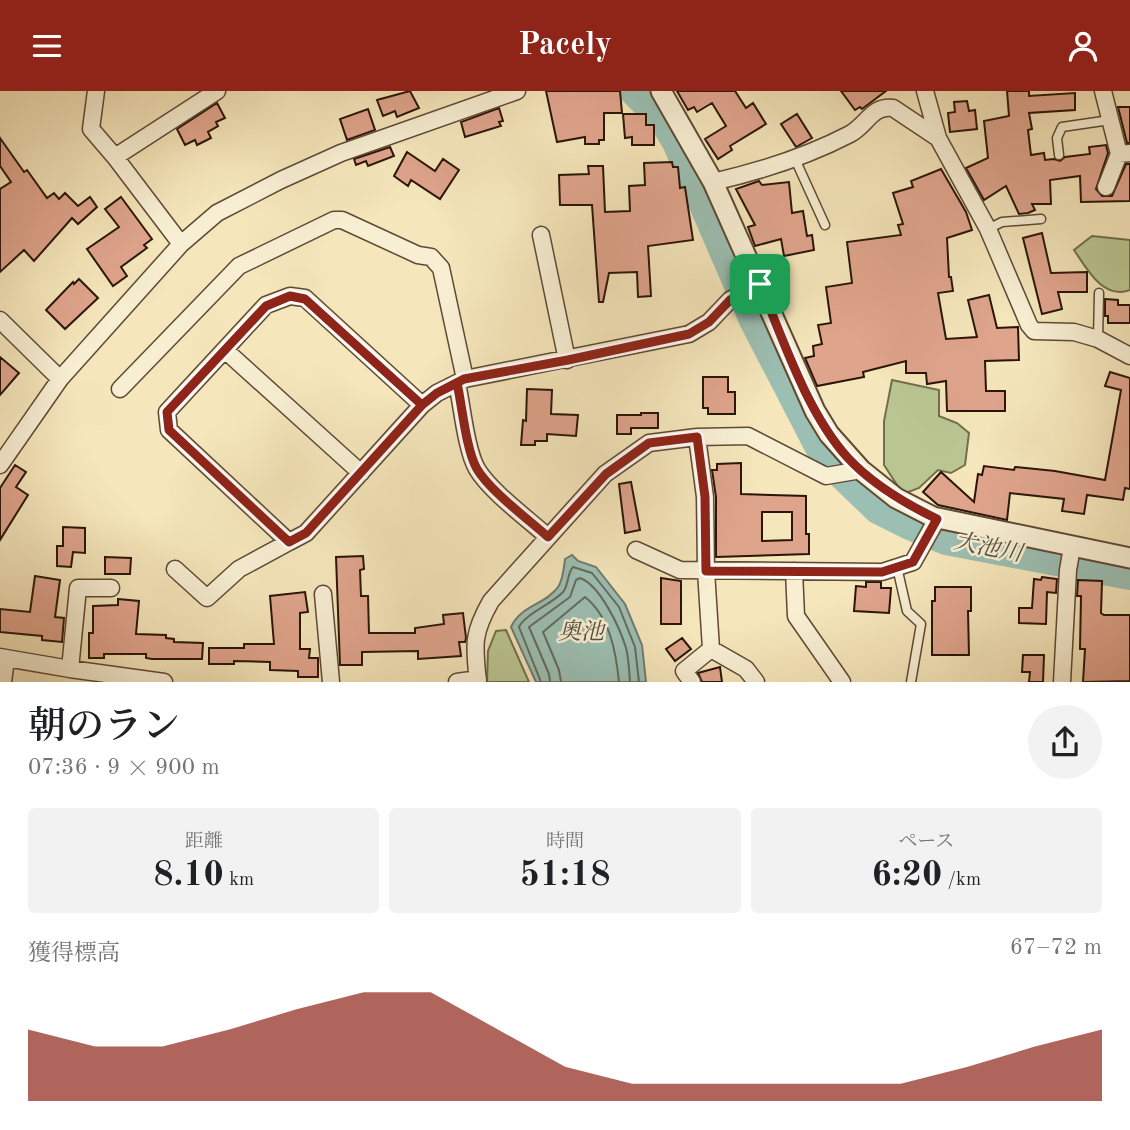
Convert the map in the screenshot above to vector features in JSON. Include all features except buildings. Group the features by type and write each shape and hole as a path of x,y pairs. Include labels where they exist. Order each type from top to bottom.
{"street":[{"path":"96,91 90,129 115,157 181,244"},
{"path":"115,157 217,91"},
{"path":"0,465 60,379 181,244 217,213 341,153 517,91"},
{"path":"662,91 713,182 754,287 815,411 856,471 896,498 937,519 1071,550 1130,558"},
{"path":"925,91 938,138 988,229 1029,325 1034,331 1073,332 1098,339 1130,356"},
{"path":"1103,91 1110,120 1124,154 1107,187"},
{"path":"713,182 761,171 795,159 855,131 877,109 886,107 893,108 938,138"},
{"path":"120,389 239,266 334,220 342,220 418,255 431,257 441,268 472,456 477,469 548,537"},
{"path":"541,235 568,360"},
{"path":"174,569 208,598 239,569 306,533 422,405 437,393 461,381 689,334 709,322 730,300 754,287"},
{"path":"289,542 169,430 167,412 266,306 290,296 305,299 422,405"},
{"path":"0,320 60,379"},
{"path":"226,351 361,473"},
{"path":"457,682 478,681 474,649 478,623 491,601 606,474 649,443 697,437 748,436 827,476 856,471"},
{"path":"697,437 705,497 711,649"},
{"path":"636,550 680,570 882,572 913,562 937,519"},
{"path":"1062,682 1071,550"},
{"path":"794,571 796,616 842,682"},
{"path":"70,669 78,588 111,588"},
{"path":"323,594 331,682"},
{"path":"692,682 684,671 711,649"},
{"path":"711,649 746,669 756,682"},
{"path":"3,682 3,658 163,682"}],"lane":[{"path":"1059,155 1057,138 1062,127 1110,120"},
{"path":"795,159 825,225"},
{"path":"988,229 1002,222 1041,219"},
{"path":"1098,339 1099,293"},
{"path":"897,567 907,611 921,624 911,682"}],"green space":[{"path":"1092,236 1130,240 1130,290 1120,292 1104,287 1084,266 1074,250"},
{"path":"892,380 939,390 939,416 957,423 969,433 965,465 951,473 938,470 919,488 903,494 884,465 884,421"},
{"path":"506,630 529,682 487,682 488,651 496,631"}],"water":[{"name":"奥池","path":"572,555 578,561 596,567 625,604 642,645 646,682 536,682 511,627 527,609 553,593 562,577 565,559"}],"waterway":[{"name":"大池川","path":"634,91 665,122 677,142 754,320 826,459 878,509 946,540 1130,575"}],"route":[{"path":"760,284 730,300 709,322 689,334 464,379 437,393 422,405 306,533 289,542 169,430 167,412 266,306 290,296 305,299 422,405 437,393 457,383 477,469 548,537 606,474 649,443 697,437 705,497 706,571 882,572 913,562 937,519 896,498 848,458 829,434 815,411 760,284"}]}
